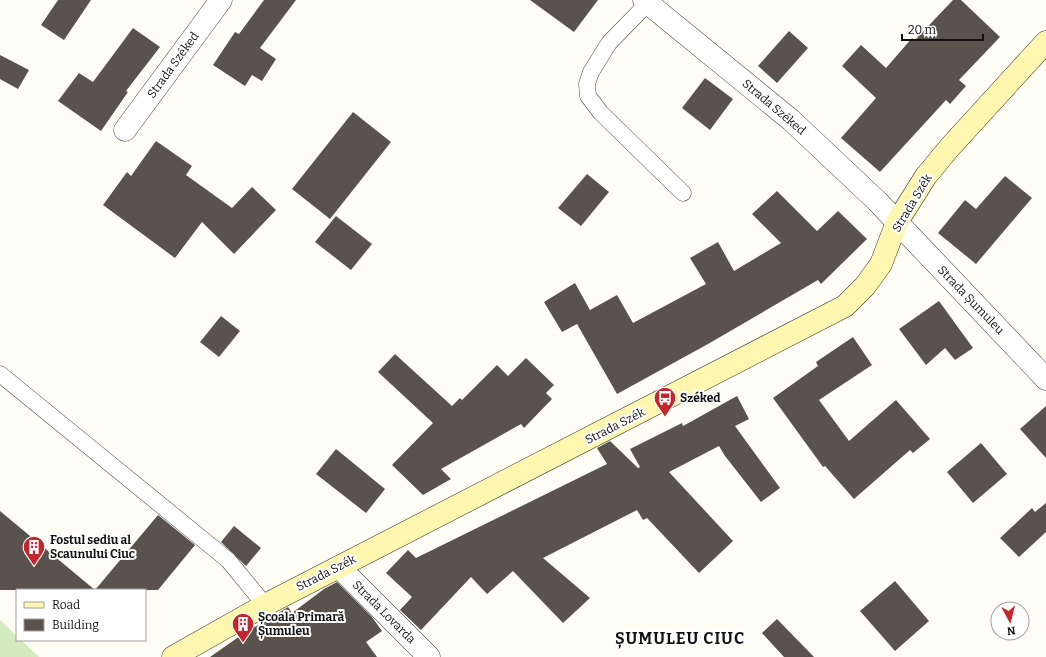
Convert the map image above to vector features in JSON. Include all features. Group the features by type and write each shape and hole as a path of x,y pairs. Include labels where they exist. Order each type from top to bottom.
{"street":[{"name":"Strada Széked","path":"125,130 221,0"},
{"name":"Strada Széked","path":"646,2 791,120 878,201 897,222"},
{"name":"Strada Szék","path":"173,657 265,605 845,306 864,286 881,264 897,222 926,176 950,147 1046,42"},
{"name":"Strada Șumuleu","path":"897,222 1046,379"},
{"name":"Strada Lovarda","path":"339,567 429,657"}],"lane":[{"path":"646,2 609,44 591,72 587,84 588,96 601,113 683,193"},
{"path":"0,374 228,560 265,605"}],"green space":[{"path":"0,620 16,635 16,641 22,641 39,657 0,657"}],"building":[{"path":"58,0 91,0 64,40 41,25"},
{"path":"264,0 296,0 260,48 276,59 262,81 252,75 245,86 213,65 235,32 239,34"},
{"path":"530,0 598,0 574,32"},
{"path":"953,0 961,0 1000,37 959,80 966,86 950,104 946,100 880,172 841,138 876,98 842,66 861,45 886,68 912,38 915,40"},
{"path":"133,28 160,47 126,91 128,92 101,131 58,101 79,73 93,82"},
{"path":"789,31 808,48 777,83 758,66"},
{"path":"0,55 29,70 18,89 0,79"},
{"path":"705,78 733,99 710,130 682,108"},
{"path":"353,112 391,142 330,219 292,189"},
{"path":"156,141 192,166 186,175 232,208 252,187 276,210 234,254 202,222 175,258 103,205 127,172 131,176"},
{"path":"587,174 609,192 581,226 558,208"},
{"path":"1005,176 1032,198 976,264 938,233 965,200 976,209"},
{"path":"777,191 817,231 838,211 867,239 821,284 818,280 708,344 617,394 577,324 562,332 544,302 575,283 590,310 617,295 633,323 706,284 690,258 718,242 734,271 781,243 752,214"},
{"path":"336,216 372,244 351,270 315,242"},
{"path":"939,301 973,348 955,360 945,348 926,365 899,329"},
{"path":"221,316 240,331 219,357 200,342"},
{"path":"853,337 872,365 819,400 849,441 896,400 930,439 913,453 910,450 854,499 825,466 823,467 773,398 818,366 816,362"},
{"path":"395,354 452,406 460,398 462,400 497,365 508,376 526,358 554,385 546,393 552,399 524,428 521,424 441,469 451,479 423,495 392,465 433,423 378,372"},
{"path":"737,396 749,419 735,426 780,488 761,502 719,446 669,472 733,541 699,573 647,518 643,520 637,510 543,558 590,598 563,623 513,571 487,594 471,577 421,630 400,610 412,597 386,573 408,550 416,558 607,464 597,448 610,441 638,468 640,467 630,449 682,423 683,426"},
{"path":"1046,406 1046,458 1020,429"},
{"path":"981,443 1007,474 973,503 947,472"},
{"path":"336,449 385,489 366,513 316,474"},
{"path":"1046,503 1046,532 1019,557 1000,538 1032,508 1035,512"},
{"path":"0,511 94,589 16,589 0,590"},
{"path":"158,515 195,545 158,590 96,589"},
{"path":"234,526 261,548 246,566 221,542"},
{"path":"895,581 929,621 895,651 860,611"},
{"path":"337,582 372,617 382,631 366,642 377,657 210,657 240,636 288,607 292,613 324,589"},
{"path":"777,619 814,657 784,657 762,633"}],"place":[{"name":"Széked","path":"665,418"},
{"name":"Fostul sediu al Scaunului Ciuc","path":"34,566"},
{"name":"Școala Primară Șumuleu","path":"243,644"}],"district":[{"name":"ȘUMULEU CIUC","path":"680,638"}]}
